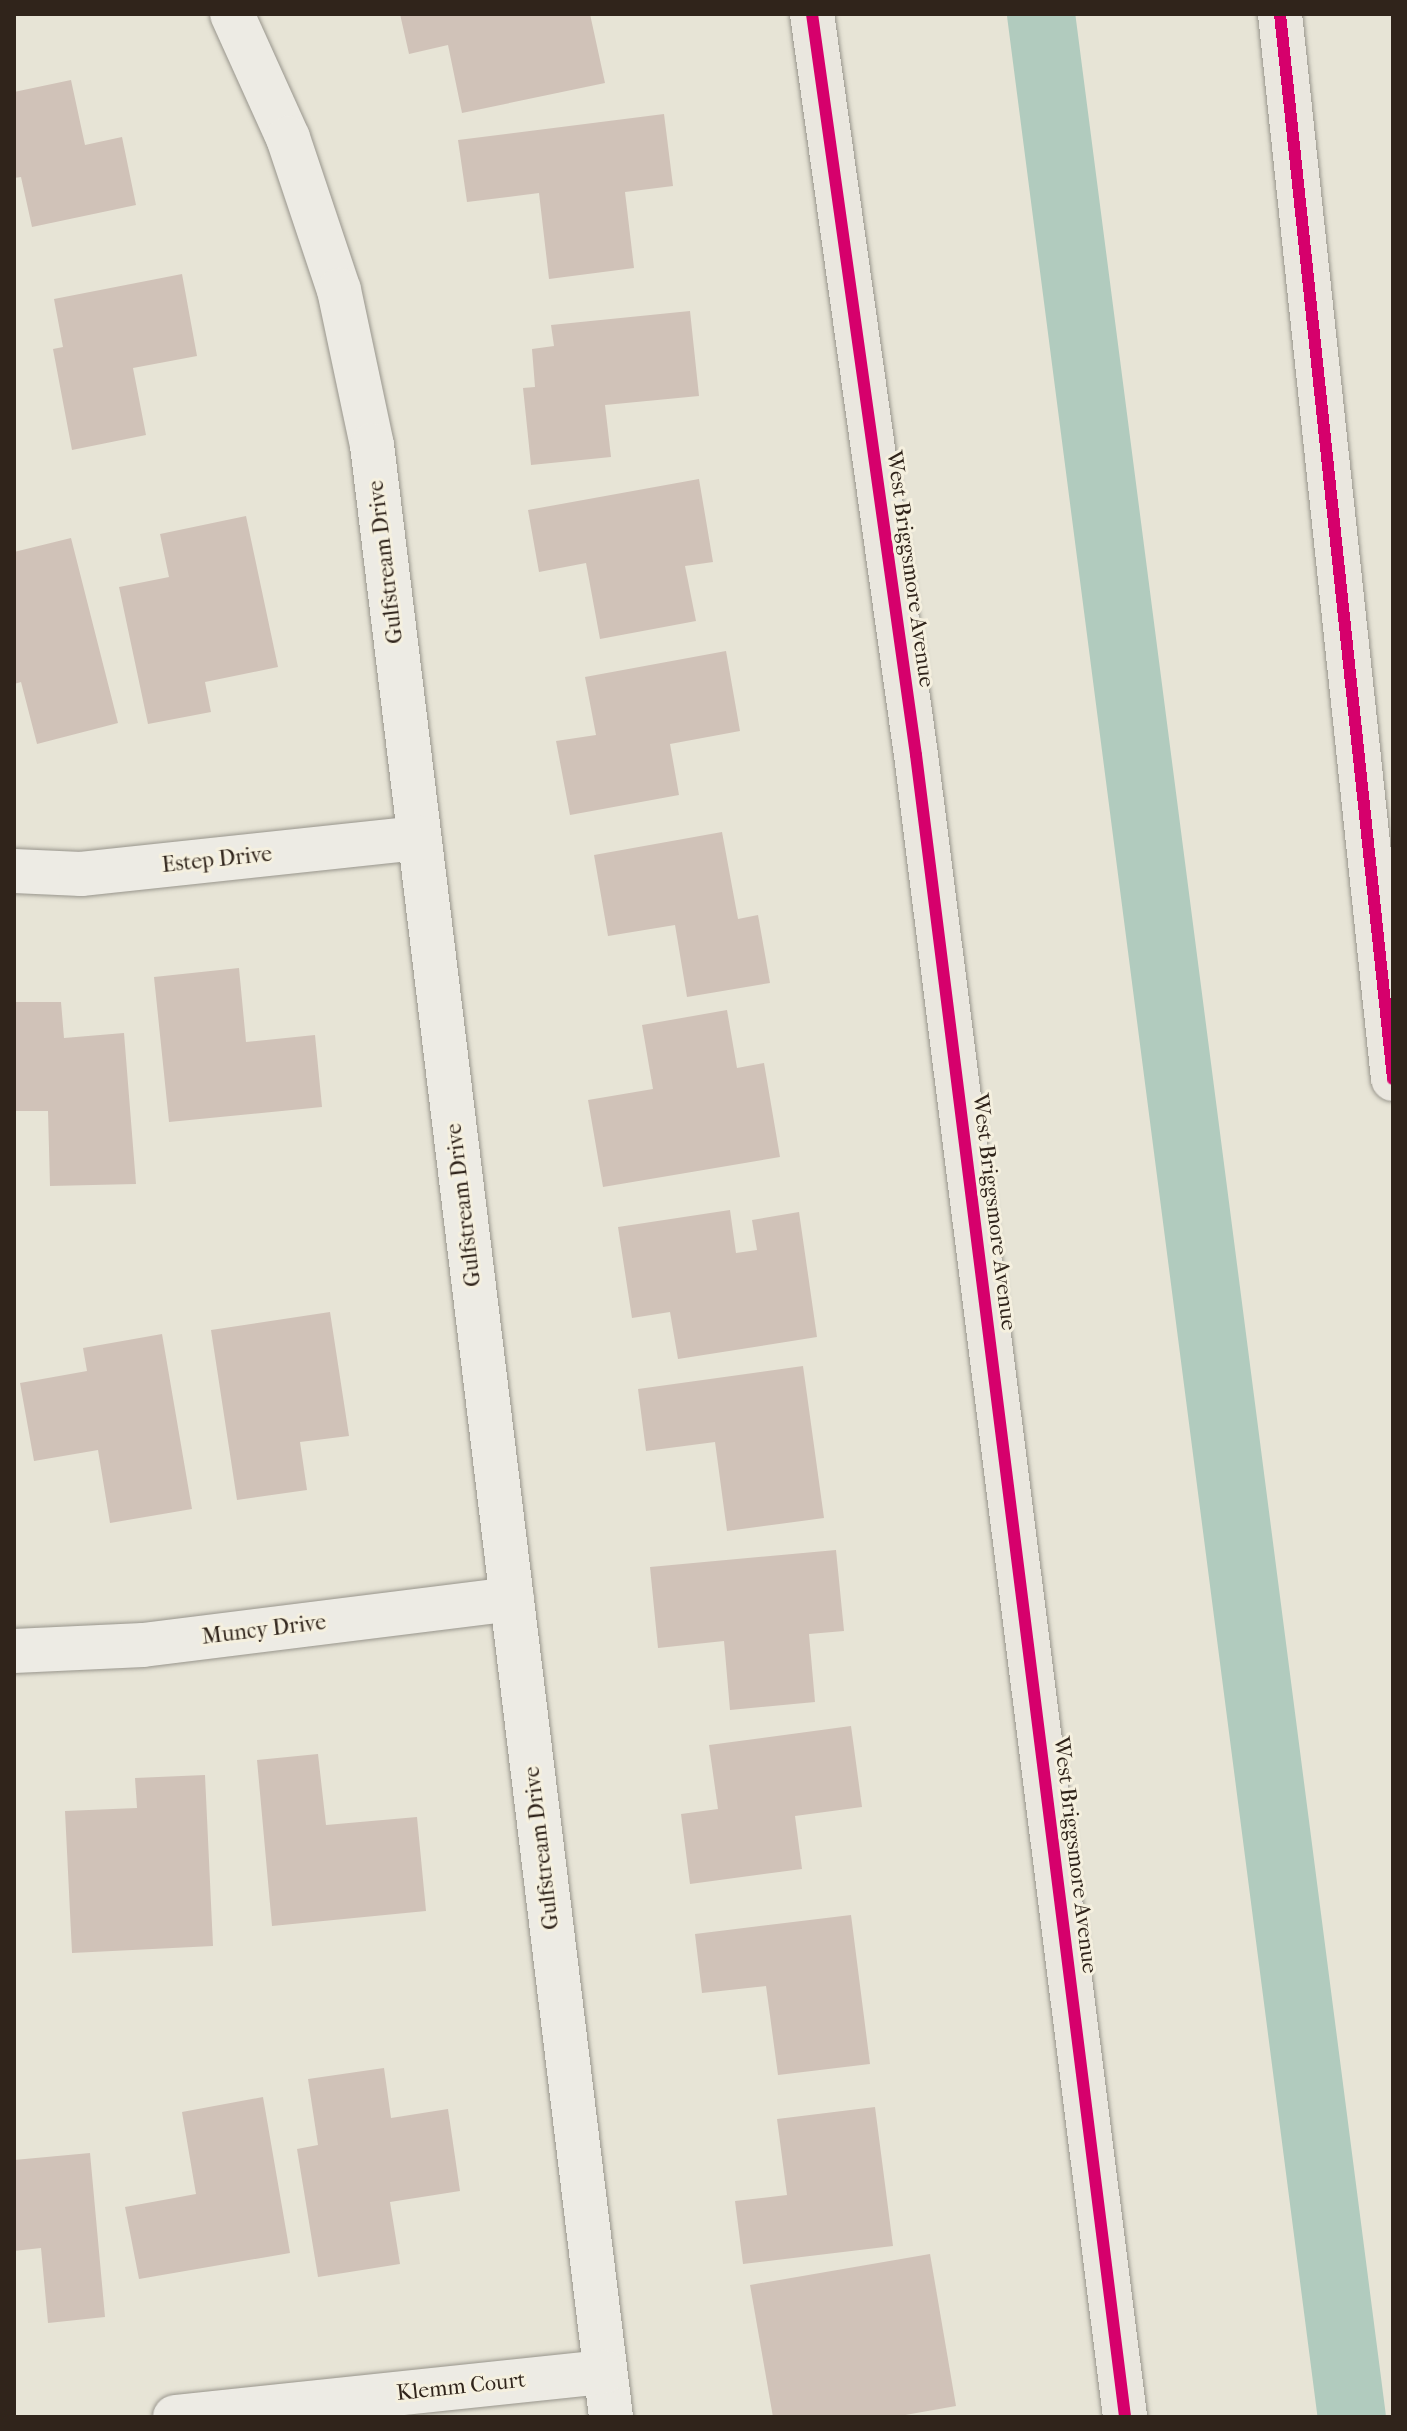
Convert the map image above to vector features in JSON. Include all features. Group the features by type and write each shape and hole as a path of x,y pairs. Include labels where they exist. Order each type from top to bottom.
{"main road":[{"name":"West Briggsmore Avenue","path":"812,14 916,755 1125,2417"},
{"path":"1280,14 1393,1079"}],"street":[{"name":"Gulfstream Drive","path":"232,14 288,138 339,290 372,445 611,2417"},
{"name":"Estep Drive","path":"14,871 81,874 419,838"},
{"name":"Muncy Drive","path":"14,1651 143,1645 512,1599"},
{"name":"Klemm Court","path":"175,2417 604,2372"}],"building":[{"path":"400,14 590,14 605,83 462,113 448,45 409,54"},
{"path":"71,80 85,145 122,137 136,205 32,227 21,177 14,178 14,92"},
{"path":"664,114 673,186 625,192 634,268 549,279 539,193 467,202 458,140"},
{"path":"182,274 197,356 133,368 146,435 72,450 53,349 63,347 54,299"},
{"path":"690,311 699,396 605,405 611,457 531,465 523,388 535,387 532,349 554,346 551,325"},
{"path":"699,479 713,562 685,566 696,621 600,639 586,563 539,572 528,510"},
{"path":"246,516 278,667 205,682 211,712 148,724 119,587 169,577 160,534"},
{"path":"71,538 118,723 37,744 21,682 14,684 14,552"},
{"path":"726,651 740,731 670,744 679,795 570,815 556,741 596,735 585,677"},
{"path":"722,832 738,919 758,915 770,983 687,997 675,925 608,936 594,855"},
{"path":"239,968 246,1042 315,1035 322,1107 169,1122 154,977"},
{"path":"14,1002 61,1002 64,1038 124,1033 136,1184 50,1186 48,1111 14,1111"},
{"path":"727,1010 737,1068 764,1063 780,1157 603,1187 588,1100 653,1089 642,1025"},
{"path":"730,1210 736,1253 757,1250 752,1220 799,1212 817,1337 678,1359 670,1312 632,1318 618,1227"},
{"path":"330,1312 349,1436 300,1442 307,1490 237,1500 211,1330"},
{"path":"162,1334 192,1509 110,1523 98,1450 34,1461 20,1383 87,1371 83,1348"},
{"path":"803,1366 824,1518 727,1531 715,1442 646,1451 638,1389"},
{"path":"836,1550 844,1631 809,1634 815,1702 730,1710 724,1641 658,1648 650,1567"},
{"path":"851,1726 862,1807 795,1816 802,1869 690,1884 681,1814 718,1809 709,1745"},
{"path":"318,1754 326,1825 417,1817 426,1911 272,1926 257,1760"},
{"path":"205,1775 213,1946 72,1953 65,1811 137,1808 135,1778"},
{"path":"851,1915 870,2064 778,2075 766,1986 702,1993 695,1934"},
{"path":"384,2068 391,2118 448,2109 460,2191 390,2202 400,2264 318,2277 297,2149 318,2145 308,2079"},
{"path":"263,2097 290,2253 139,2279 125,2207 196,2194 182,2112"},
{"path":"875,2107 893,2246 743,2264 735,2201 787,2195 777,2119"},
{"path":"90,2153 105,2317 48,2323 41,2248 14,2251 14,2160"},
{"path":"930,2254 956,2406 894,2417 773,2417 750,2285"}],"waterway":[{"path":"1041,14 1352,2417"}],"cycle path":[{"path":"812,14 916,755 1125,2417"},
{"path":"1280,14 1393,1079"}]}
